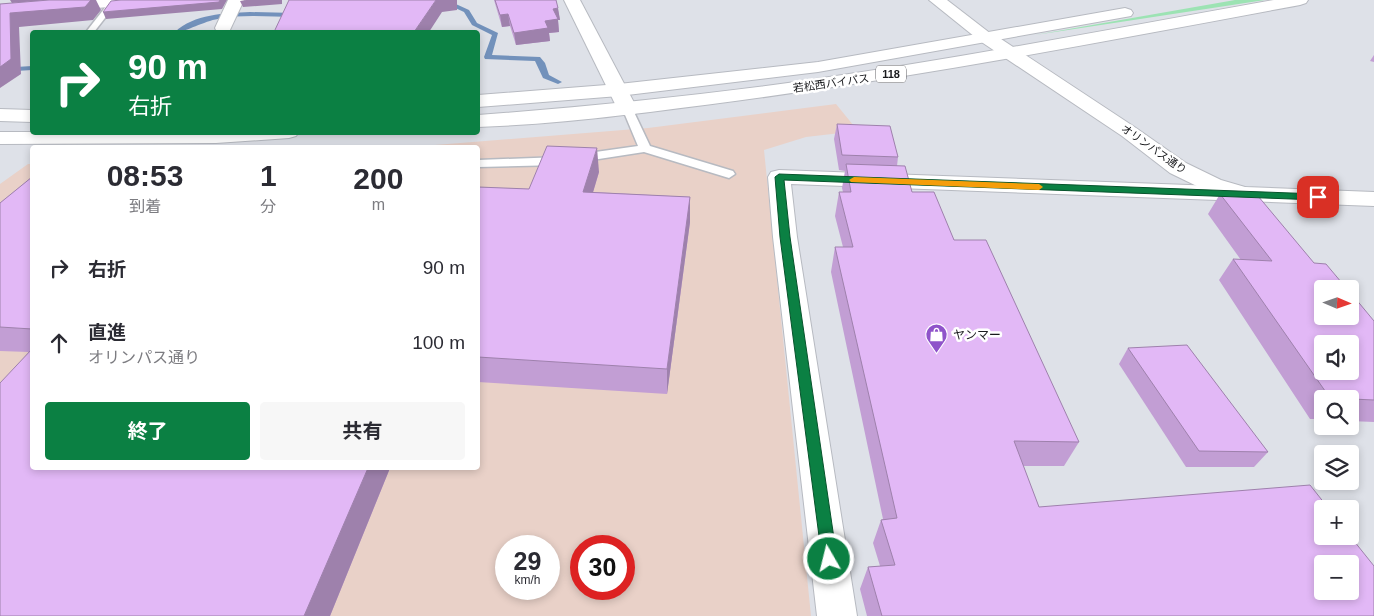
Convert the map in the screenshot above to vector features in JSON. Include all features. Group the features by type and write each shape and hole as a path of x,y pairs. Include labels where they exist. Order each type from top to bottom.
{"main road":[{"path":"0,11 132,0"},
{"path":"572,0 628,110"},
{"name":"オリンパス通り","path":"937,0 986,36 1129,132 1178,168 1212,185 1244,194 1374,199"},
{"name":"若松西バイパス","path":"480,121 628,110 835,83 1300,0"},
{"name":"若松西バイパス","path":"480,101 619,90 818,67 986,36 1144,10"},
{"path":"0,115 30,116"},
{"path":"0,138 207,137 240,135"},
{"path":"837,616 785,237 779,177 1244,194"}],"lane":[{"path":"92,30 114,1"},
{"path":"628,110 645,148"},
{"path":"480,164 560,161 645,148 729,174"}],"shaded area":[{"path":"836,104 858,131 806,137 764,150 811,616 0,616 0,184 30,164 30,470 480,470 480,145 435,145 648,128"}],"green space":[{"path":"1235,0 1265,0 1035,35"}],"building":[{"path":"49,0 91,0 85,7 10,13 11,59 0,67 0,4"},
{"path":"220,0 219,2 103,12 111,1"},
{"path":"289,0 436,0 415,30 275,30"},
{"path":"495,0 556,0 558,8 553,9 558,19 545,21 548,28 514,33 508,14 500,15"},
{"path":"837,124 890,126 898,157 842,155"},
{"path":"547,146 597,148 583,192 690,197 667,369 480,357 480,187 529,189"},
{"path":"846,164 905,166 912,192 934,192 954,240 986,240 1079,442 1014,441 1039,507 1310,485 1322,500 1314,500 1314,545 1357,545 1374,566 1374,616 882,616 868,567 895,565 881,520 897,518 835,247 853,247 839,192 851,192"},
{"path":"30,179 30,329 0,327 0,203"},
{"path":"1220,194 1258,196 1314,263 1326,264 1339,280 1314,280 1314,325 1359,325 1359,303 1374,321 1374,400 1359,399 1359,390 1324,390 1317,380 1359,380 1359,335 1314,335 1314,375 1233,259 1272,261"},
{"path":"1187,345 1268,452 1199,451 1128,348"},
{"path":"30,351 30,470 367,470 304,616 0,616 0,383"}],"waterway":[{"path":"441,0 467,11 474,24 496,34 488,57 537,59 541,63 546,76 558,82"},
{"path":"181,30 203,20 218,17 250,14 295,15"},
{"path":"0,70 30,68"}],"slow traffic":[{"path":"854,180 1039,187"}],"place":[{"name":"ヤンマー","path":"937,354"}],"route":[{"path":"829,559 785,237 779,177 1318,197"}]}
